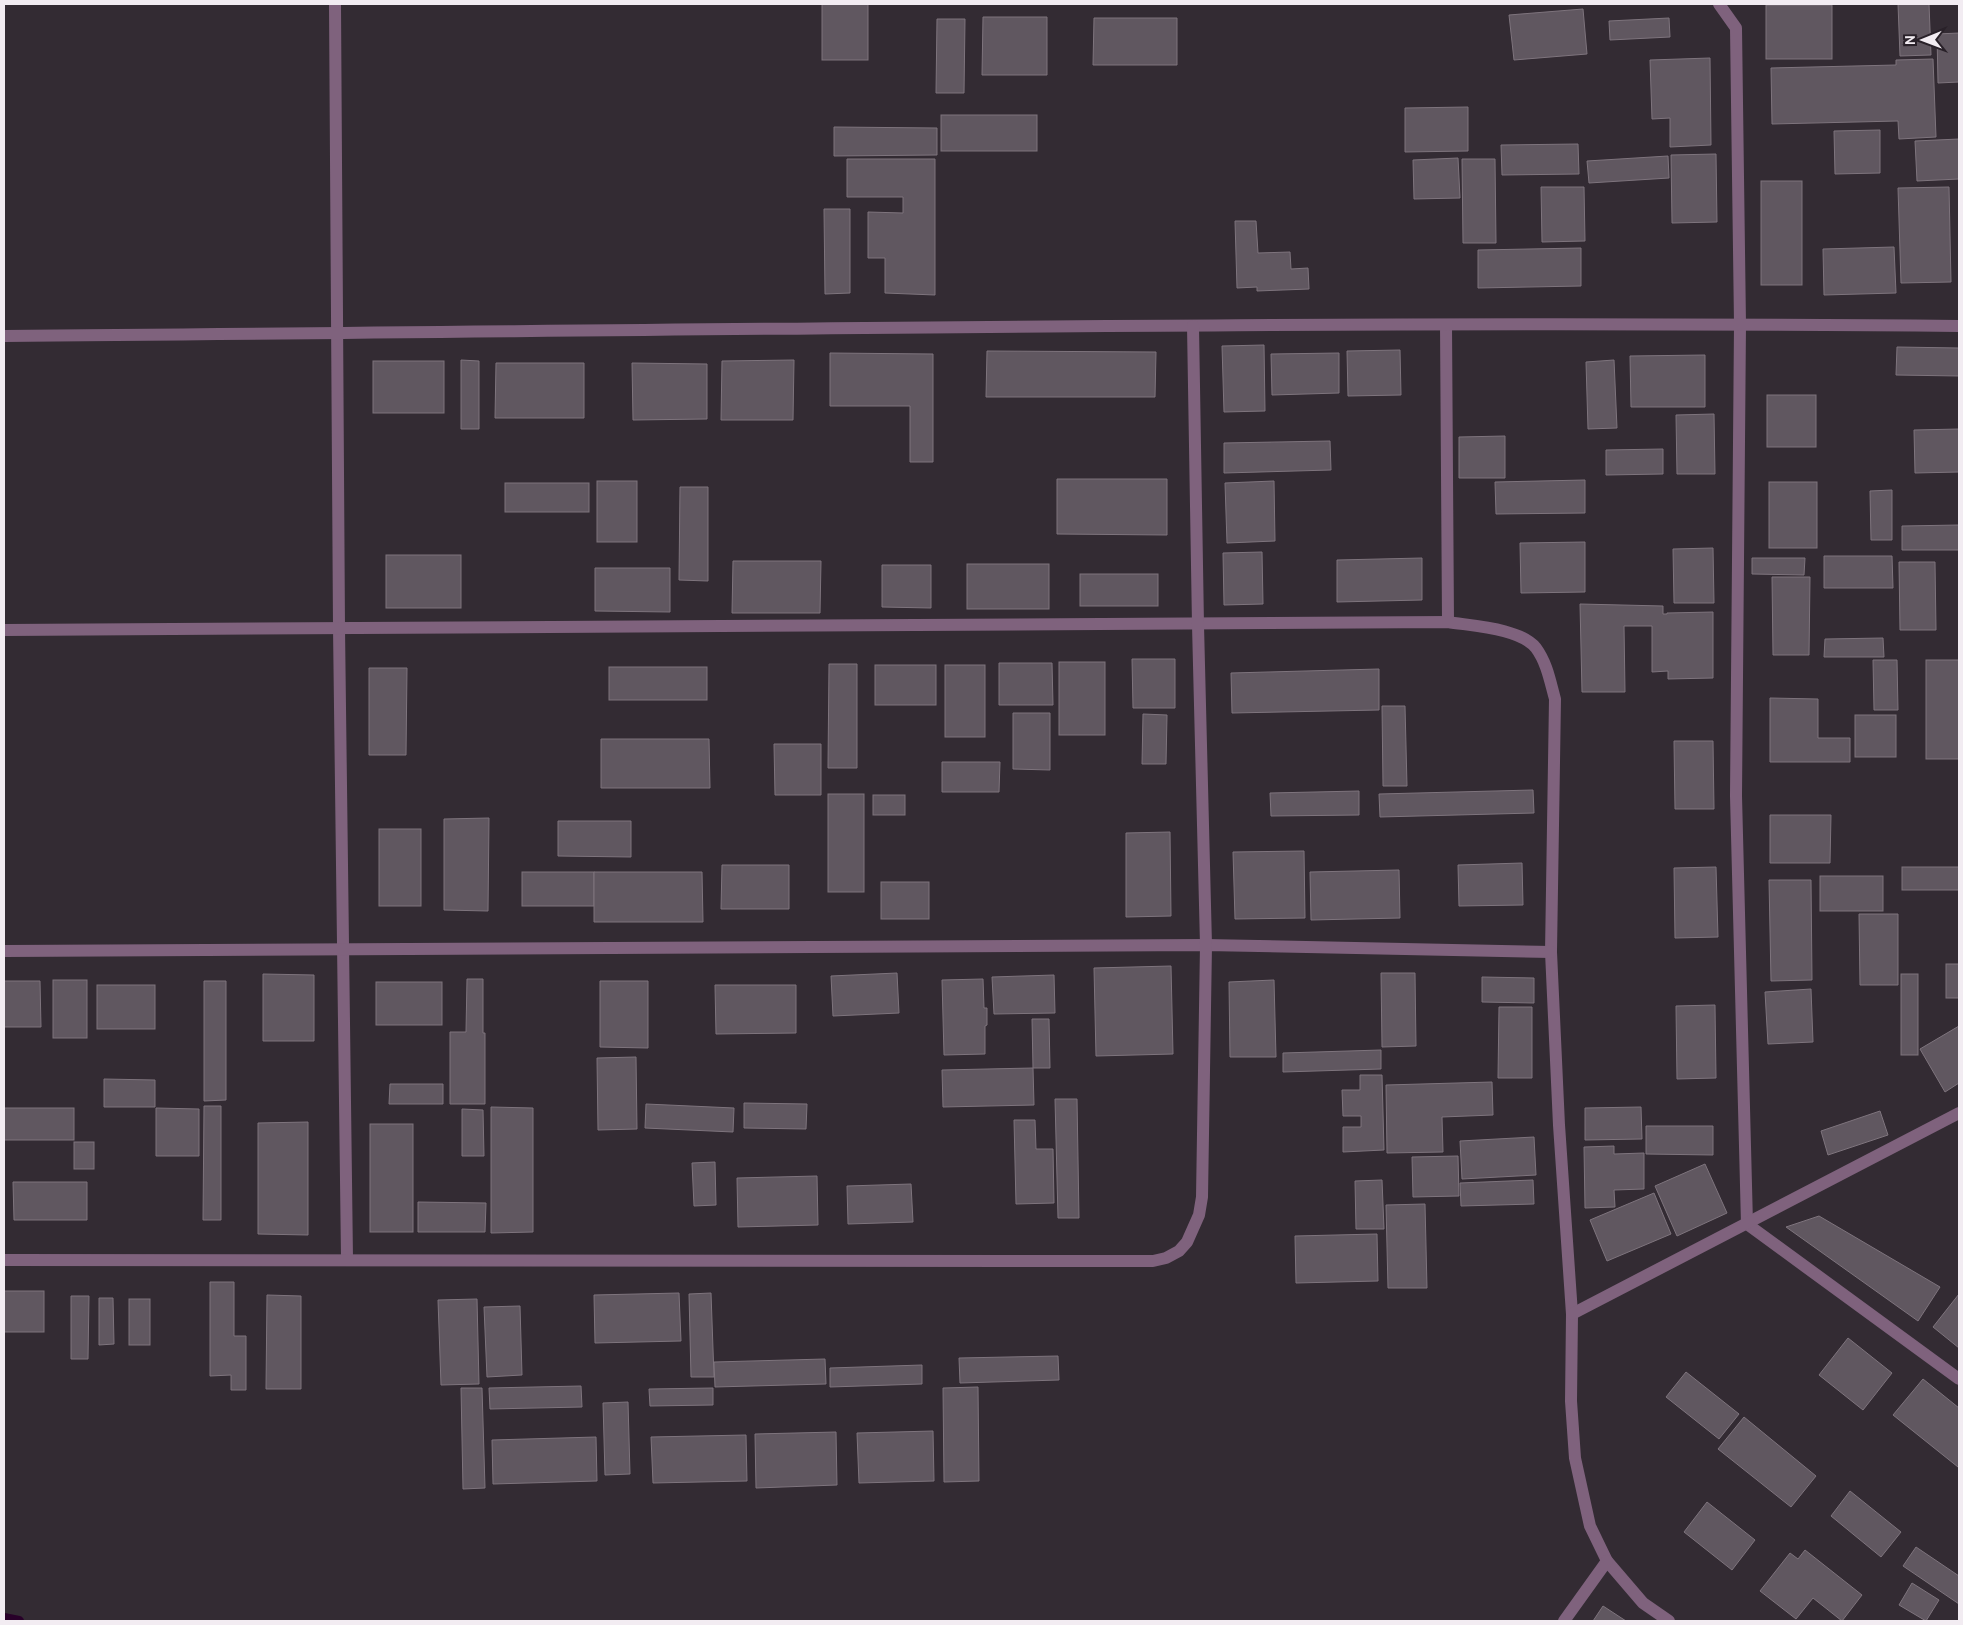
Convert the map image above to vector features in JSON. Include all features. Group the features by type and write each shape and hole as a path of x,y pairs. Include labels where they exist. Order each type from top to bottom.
{"street":[{"path":"335,4 339,628 347,1259"},
{"path":"1719,4 1736,28 1740,324 1736,796 1747,1224"},
{"path":"4,336 1193,326 1740,324 1959,326"},
{"path":"4,1260 1153,1261 1166,1258 1180,1250 1187,1242 1199,1215 1202,1197 1206,945 1193,326"},
{"path":"1446,326 1448,622"},
{"path":"4,630 1198,625 1448,622 1516,634 1535,647 1547,669 1555,699 1551,952 1559,1125 1572,1314 1571,1401 1575,1458 1590,1526 1606,1561 1643,1602 1669,1621"},
{"path":"4,951 1206,945 1551,952"},
{"path":"1572,1314 1959,1113"},
{"path":"1747,1224 1959,1379"},
{"path":"1564,1621 1606,1561"}],"building":[{"path":"822,4 868,4 868,60 822,60"},
{"path":"1898,4 1929,4 1931,55 1900,56"},
{"path":"1766,5 1832,5 1832,59 1766,59"},
{"path":"1583,9 1587,54 1514,60 1509,15"},
{"path":"983,17 1047,17 1047,75 982,75"},
{"path":"1094,18 1177,18 1177,65 1093,65"},
{"path":"1669,18 1670,37 1610,40 1609,21"},
{"path":"937,19 965,19 964,93 936,93"},
{"path":"1959,33 1959,82 1938,83 1937,34"},
{"path":"1710,58 1711,145 1670,147 1670,118 1652,119 1650,60"},
{"path":"1933,59 1936,137 1899,139 1898,121 1772,124 1771,68 1896,65 1896,60"},
{"path":"1468,107 1468,151 1405,152 1405,108"},
{"path":"941,115 1037,115 1037,151 941,151"},
{"path":"834,127 937,128 937,155 834,156"},
{"path":"1880,130 1880,173 1835,174 1834,131"},
{"path":"1959,139 1959,179 1917,181 1915,141"},
{"path":"1578,144 1579,174 1502,175 1501,145"},
{"path":"1716,154 1717,222 1672,223 1671,155"},
{"path":"1668,156 1669,178 1589,183 1587,161"},
{"path":"1458,158 1460,198 1414,199 1413,160"},
{"path":"847,159 935,159 935,295 885,293 885,258 868,258 868,212 903,213 903,197 847,197"},
{"path":"1462,159 1495,159 1496,243 1463,243"},
{"path":"1761,181 1802,181 1802,285 1761,285"},
{"path":"1541,187 1584,187 1585,241 1542,242"},
{"path":"1949,187 1951,282 1901,283 1898,188"},
{"path":"824,209 850,209 850,293 825,294"},
{"path":"1235,221 1256,221 1258,253 1290,252 1291,269 1308,268 1309,289 1257,291 1257,287 1237,288"},
{"path":"1894,247 1896,293 1824,295 1823,249"},
{"path":"1581,248 1581,286 1478,288 1478,250"},
{"path":"1264,345 1265,411 1224,412 1222,346"},
{"path":"1897,347 1959,348 1959,376 1896,375"},
{"path":"1400,350 1401,395 1348,396 1347,351"},
{"path":"987,351 1156,352 1155,397 986,397"},
{"path":"830,353 933,354 933,462 910,462 910,406 830,406"},
{"path":"1339,353 1339,393 1272,395 1271,354"},
{"path":"1705,355 1705,407 1631,407 1630,356"},
{"path":"461,360 479,361 479,429 461,429"},
{"path":"794,360 793,420 721,420 722,361"},
{"path":"1614,360 1617,428 1588,429 1586,362"},
{"path":"373,361 444,361 444,413 373,413"},
{"path":"496,363 584,363 584,418 495,418"},
{"path":"632,363 707,364 707,419 633,420"},
{"path":"1767,395 1816,395 1816,447 1767,447"},
{"path":"1714,414 1715,474 1677,474 1676,415"},
{"path":"1959,429 1959,472 1915,473 1914,430"},
{"path":"1505,436 1505,478 1459,478 1459,437"},
{"path":"1330,441 1331,470 1224,473 1224,443"},
{"path":"1663,449 1663,474 1606,475 1606,450"},
{"path":"1057,479 1167,479 1167,535 1057,534"},
{"path":"1585,480 1585,513 1496,514 1495,482"},
{"path":"597,481 637,481 637,542 597,542"},
{"path":"1274,481 1275,541 1227,543 1225,483"},
{"path":"1769,482 1817,482 1817,548 1769,548"},
{"path":"505,483 589,483 589,512 505,512"},
{"path":"680,487 708,487 708,581 679,580"},
{"path":"1892,490 1892,540 1871,540 1870,491"},
{"path":"1959,525 1959,550 1902,550 1902,526"},
{"path":"1585,542 1585,592 1521,593 1520,543"},
{"path":"1713,548 1714,603 1674,603 1673,549"},
{"path":"1262,552 1263,604 1224,605 1223,553"},
{"path":"386,555 461,555 461,608 386,608"},
{"path":"1824,556 1892,556 1893,588 1824,588"},
{"path":"1422,558 1422,600 1337,602 1337,560"},
{"path":"1752,558 1805,558 1804,575 1752,574"},
{"path":"733,561 821,561 820,613 732,613"},
{"path":"1899,562 1935,562 1936,630 1900,630"},
{"path":"967,564 1049,564 1049,609 967,609"},
{"path":"882,565 931,565 931,608 882,607"},
{"path":"595,568 670,568 670,612 595,611"},
{"path":"1080,574 1158,574 1158,606 1080,606"},
{"path":"1772,577 1810,577 1809,655 1773,655"},
{"path":"1580,604 1663,606 1663,614 1713,612 1713,678 1668,679 1668,671 1652,672 1652,626 1624,626 1625,692 1582,692"},
{"path":"1883,638 1884,657 1824,657 1825,639"},
{"path":"1132,659 1175,659 1175,708 1133,708"},
{"path":"1873,660 1897,660 1898,710 1874,710"},
{"path":"1926,660 1959,660 1959,759 1926,759"},
{"path":"1059,662 1105,662 1105,735 1059,735"},
{"path":"999,663 1052,663 1053,705 999,705"},
{"path":"829,664 857,664 857,768 828,768"},
{"path":"875,665 936,665 936,705 875,705"},
{"path":"945,665 985,665 985,737 945,737"},
{"path":"609,667 707,667 707,700 609,700"},
{"path":"369,668 407,668 406,755 369,755"},
{"path":"1379,669 1379,710 1232,713 1231,673"},
{"path":"1770,698 1818,699 1818,738 1850,738 1850,762 1770,762"},
{"path":"1382,706 1405,706 1407,786 1383,786"},
{"path":"1013,713 1050,713 1050,770 1013,769"},
{"path":"1143,714 1167,715 1166,764 1142,764"},
{"path":"1855,715 1896,715 1896,757 1855,757"},
{"path":"601,739 709,739 710,788 601,788"},
{"path":"1674,741 1713,741 1714,809 1675,809"},
{"path":"774,744 821,744 821,795 775,795"},
{"path":"942,762 1000,762 999,792 942,792"},
{"path":"1533,790 1534,813 1380,817 1379,794"},
{"path":"1359,791 1359,815 1271,816 1270,793"},
{"path":"828,794 864,794 864,892 828,892"},
{"path":"873,795 905,795 905,815 873,815"},
{"path":"1770,815 1831,815 1830,863 1770,863"},
{"path":"489,818 488,911 444,910 444,819"},
{"path":"558,821 631,821 631,857 558,856"},
{"path":"379,829 421,829 421,906 379,906"},
{"path":"1170,832 1171,916 1126,917 1126,833"},
{"path":"1304,851 1305,918 1235,919 1233,852"},
{"path":"1522,863 1523,905 1459,906 1458,865"},
{"path":"722,865 789,865 789,909 721,909"},
{"path":"1716,867 1718,937 1675,938 1674,868"},
{"path":"1902,867 1959,867 1959,890 1902,890"},
{"path":"1399,870 1400,918 1311,920 1310,872"},
{"path":"522,872 594,872 594,906 522,906"},
{"path":"594,872 702,872 703,922 594,922"},
{"path":"1820,876 1883,876 1883,911 1820,911"},
{"path":"1769,880 1811,880 1812,980 1771,981"},
{"path":"881,882 929,882 929,919 881,919"},
{"path":"1859,914 1898,914 1898,985 1860,985"},
{"path":"1946,964 1959,964 1959,998 1946,998"},
{"path":"1171,966 1173,1054 1096,1056 1094,968"},
{"path":"897,973 899,1013 833,1016 831,976"},
{"path":"1381,973 1415,973 1416,1046 1382,1047"},
{"path":"263,974 314,975 314,1041 263,1041"},
{"path":"1901,974 1918,974 1918,1055 1901,1055"},
{"path":"1054,975 1055,1013 994,1014 992,977"},
{"path":"1482,977 1534,978 1534,1003 1482,1002"},
{"path":"467,979 483,979 485,1104 450,1104 450,1032 466,1032"},
{"path":"983,979 984,1008 987,1008 985,1054 944,1055 942,980"},
{"path":"53,980 87,980 87,1038 53,1038"},
{"path":"1274,980 1276,1057 1230,1057 1229,982"},
{"path":"4,981 40,981 41,1027 4,1027"},
{"path":"204,981 226,981 226,1100 204,1101"},
{"path":"600,981 648,981 648,1048 600,1047"},
{"path":"376,982 442,982 442,1025 376,1025"},
{"path":"97,985 155,985 155,1029 97,1029"},
{"path":"715,985 796,985 796,1033 716,1034"},
{"path":"1811,989 1813,1042 1768,1044 1765,992"},
{"path":"1715,1005 1716,1078 1677,1079 1676,1006"},
{"path":"1499,1007 1532,1007 1532,1078 1498,1078"},
{"path":"1032,1019 1049,1019 1050,1068 1033,1068"},
{"path":"1959,1026 1959,1083 1945,1092 1920,1049"},
{"path":"1381,1050 1381,1069 1283,1072 1283,1053"},
{"path":"636,1057 637,1129 598,1130 597,1058"},
{"path":"1033,1068 1034,1105 943,1107 942,1070"},
{"path":"1360,1075 1382,1075 1384,1150 1343,1152 1343,1127 1361,1127 1361,1116 1343,1116 1342,1090 1360,1090"},
{"path":"104,1079 155,1080 155,1107 104,1107"},
{"path":"1492,1082 1493,1115 1442,1117 1443,1152 1387,1153 1386,1085"},
{"path":"390,1084 443,1084 443,1104 389,1104"},
{"path":"1055,1099 1077,1099 1079,1218 1058,1218"},
{"path":"744,1103 807,1104 806,1129 744,1128"},
{"path":"646,1104 734,1108 733,1132 645,1128"},
{"path":"204,1106 221,1106 221,1220 203,1220"},
{"path":"491,1107 533,1108 533,1232 491,1233"},
{"path":"1641,1107 1642,1139 1585,1140 1585,1108"},
{"path":"4,1108 74,1108 74,1140 4,1140"},
{"path":"156,1108 199,1109 199,1156 156,1156"},
{"path":"462,1109 483,1110 484,1156 462,1156"},
{"path":"1880,1111 1888,1135 1828,1155 1821,1131"},
{"path":"1014,1120 1035,1120 1036,1149 1053,1149 1054,1203 1016,1204"},
{"path":"308,1122 308,1235 258,1234 258,1123"},
{"path":"370,1124 413,1124 413,1232 370,1232"},
{"path":"1646,1126 1713,1126 1713,1155 1646,1154"},
{"path":"1534,1137 1536,1175 1462,1179 1460,1141"},
{"path":"74,1142 94,1142 94,1169 74,1169"},
{"path":"1614,1146 1614,1154 1644,1153 1644,1189 1614,1190 1615,1207 1585,1208 1584,1147"},
{"path":"1458,1156 1459,1196 1413,1197 1412,1157"},
{"path":"715,1162 716,1205 694,1206 692,1163"},
{"path":"1705,1164 1727,1213 1677,1236 1655,1186"},
{"path":"817,1176 818,1225 738,1227 737,1178"},
{"path":"1382,1180 1384,1229 1356,1229 1355,1181"},
{"path":"1533,1180 1534,1204 1461,1206 1460,1183"},
{"path":"13,1182 87,1182 87,1220 14,1220"},
{"path":"911,1184 913,1222 848,1224 847,1186"},
{"path":"1654,1193 1671,1234 1607,1261 1590,1220"},
{"path":"418,1202 486,1203 485,1232 418,1232"},
{"path":"1425,1204 1427,1288 1388,1288 1386,1205"},
{"path":"1819,1216 1940,1287 1918,1321 1786,1227"},
{"path":"1377,1234 1378,1281 1296,1283 1295,1236"},
{"path":"210,1282 234,1282 234,1336 246,1336 246,1390 231,1390 231,1375 210,1376"},
{"path":"4,1291 44,1291 44,1332 4,1332"},
{"path":"679,1293 681,1341 595,1343 594,1295"},
{"path":"711,1293 714,1377 691,1377 689,1294"},
{"path":"1959,1294 1959,1348 1933,1327"},
{"path":"267,1295 301,1296 301,1389 266,1389"},
{"path":"71,1296 89,1296 88,1359 71,1359"},
{"path":"99,1298 113,1298 114,1344 99,1345"},
{"path":"129,1299 150,1299 150,1345 129,1345"},
{"path":"477,1299 479,1384 441,1385 438,1300"},
{"path":"520,1306 522,1375 487,1377 484,1307"},
{"path":"1848,1338 1892,1373 1863,1410 1819,1375"},
{"path":"1058,1356 1059,1380 960,1383 959,1358"},
{"path":"825,1359 826,1384 715,1387 714,1362"},
{"path":"922,1365 922,1384 830,1387 830,1368"},
{"path":"1686,1372 1739,1414 1719,1439 1666,1397"},
{"path":"1923,1379 1959,1408 1958,1467 1893,1415"},
{"path":"581,1386 582,1407 490,1409 489,1388"},
{"path":"978,1387 979,1481 944,1482 943,1388"},
{"path":"461,1388 482,1388 485,1488 463,1489"},
{"path":"713,1388 713,1405 650,1406 649,1389"},
{"path":"628,1402 630,1474 605,1475 603,1403"},
{"path":"1744,1417 1816,1476 1791,1507 1718,1449"},
{"path":"933,1431 934,1481 859,1483 857,1433"},
{"path":"836,1432 837,1485 756,1488 755,1434"},
{"path":"746,1435 747,1481 653,1483 651,1437"},
{"path":"596,1437 597,1481 493,1484 492,1440"},
{"path":"1850,1491 1901,1532 1881,1557 1831,1516"},
{"path":"1707,1502 1755,1540 1732,1570 1684,1532"},
{"path":"1916,1547 1959,1576 1959,1604 1903,1566"},
{"path":"1805,1550 1862,1595 1842,1621 1813,1598 1796,1619 1760,1591 1790,1553 1798,1559"},
{"path":"1912,1583 1939,1600 1926,1621 1899,1605"},
{"path":"1603,1606 1626,1621 1593,1621"}],"waterway":[{"path":"4,1618 19,1621"}]}
